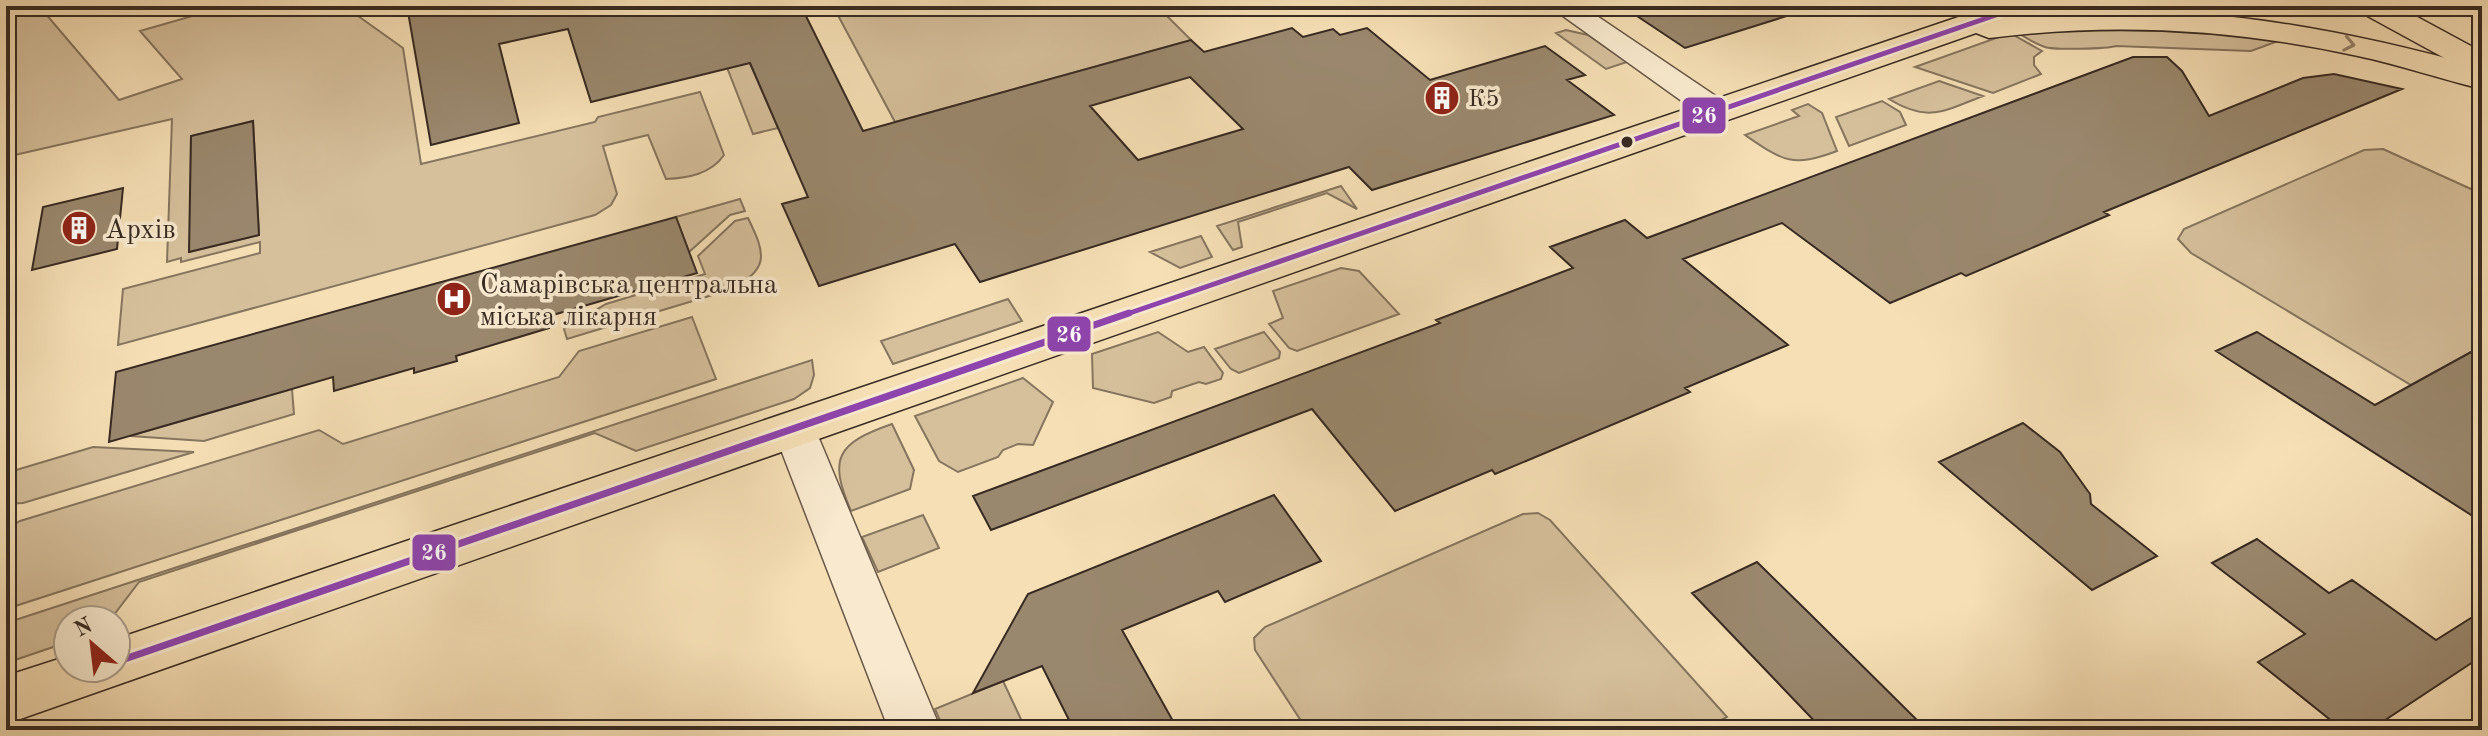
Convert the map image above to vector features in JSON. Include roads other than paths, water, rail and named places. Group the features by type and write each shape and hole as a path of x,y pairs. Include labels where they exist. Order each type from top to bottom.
{"main road":[{"path":"132,657 2022,6"},
{"path":"1912,43 2038,12 2086,6"},
{"path":"2201,6 2298,16 2323,12"},
{"path":"2373,6 2482,65"},
{"path":"1912,43 2010,24 2140,15 2281,30 2370,48 2482,79"},
{"path":"6,700 52,684"}],"street":[{"path":"1563,6 1715,110"},
{"path":"794,429 915,730"}],"place":[{"name":"К5","path":"1442,98"},
{"name":"Архів","path":"79,228"},
{"name":"Самарівська центральна міська лікарня","path":"454,299"}]}
